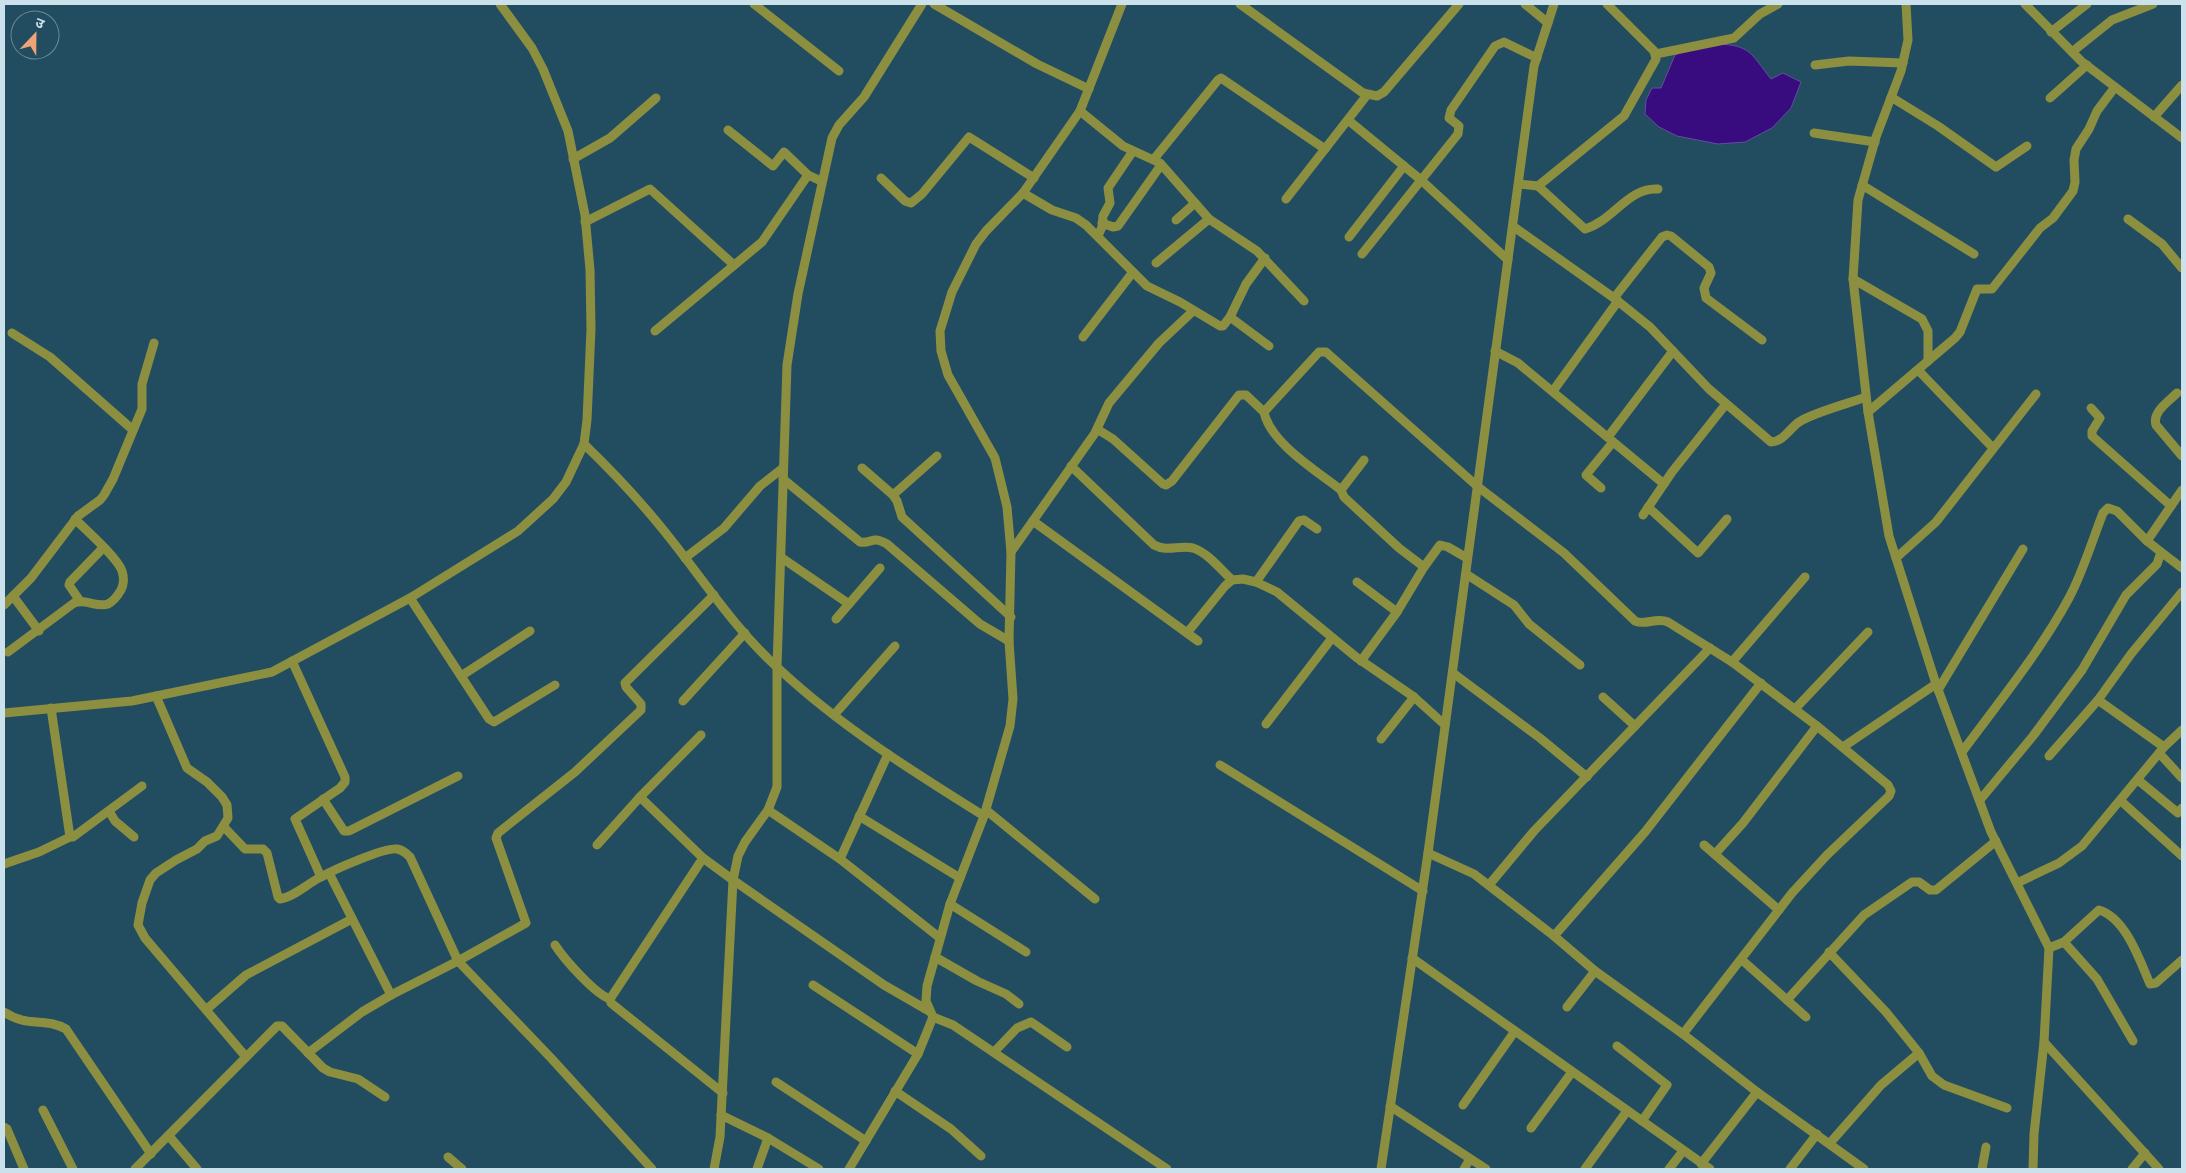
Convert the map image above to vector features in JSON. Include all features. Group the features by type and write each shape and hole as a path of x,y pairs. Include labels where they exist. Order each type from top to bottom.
{"street":[{"path":"5,710 132,701 272,672 410,598 518,531 535,517 566,482 584,444 587,420 591,329 590,270 585,222 568,131 543,69 532,48 500,4"},
{"path":"754,4 840,71"},
{"path":"714,1169 720,1137 723,1092 733,880 738,856 745,842 768,810 777,787 777,667 787,365 798,294 821,181 832,138 839,125 864,97 922,4"},
{"path":"934,4 1044,68 1089,89"},
{"path":"849,1169 918,1054 931,1014 926,1000 927,986 950,904 985,813 1010,726 1013,699 1009,642 1012,552 1007,507 995,458 948,375 941,351 940,331 952,292 976,244 1034,178 1080,111 1122,4"},
{"path":"1240,4 1367,95 1378,96 1384,92 1459,4"},
{"path":"1525,4 1548,23"},
{"path":"1381,1169 1446,725 1495,351 1520,184 1534,66 1554,4"},
{"path":"1538,186 1624,116 1656,59 1656,54 1607,4"},
{"path":"1656,54 1734,38 1760,14 1778,4"},
{"path":"1906,4 1908,40 1903,63 1875,142 1858,200 1853,279 1868,412 1889,536 1937,687 1980,800 1996,841 2049,948 2044,1042 2034,1134 2033,1169"},
{"path":"2024,4 2086,65 2182,138"},
{"path":"2051,32 2087,4"},
{"path":"2072,52 2112,20 2153,4"},
{"path":"1362,254 1458,134 1459,126 1449,118 1450,110 1495,46 1504,42 1537,58"},
{"path":"1816,65 1849,61 1903,63"},
{"path":"2050,98 2086,65"},
{"path":"1102,223 1113,228 1118,226 1158,162 1221,78 1325,149"},
{"path":"2154,117 2182,85"},
{"path":"1868,412 1960,332 1977,289 1992,289 2040,228 2053,218 2073,191 2076,149 2089,129 2097,111 2115,87"},
{"path":"1286,200 1367,95"},
{"path":"1891,97 1938,126 1996,168 2026,146"},
{"path":"574,159 610,138 656,98"},
{"path":"1080,111 1118,143 1158,162 1209,219 1265,258 1304,301"},
{"path":"1348,120 1421,180 1508,260"},
{"path":"728,130 773,166 784,152 808,175 821,181"},
{"path":"1814,133 1875,142"},
{"path":"881,178 905,201 911,203 922,194 969,137 1034,178"},
{"path":"1098,236 1103,216 1110,201 1108,188 1133,151"},
{"path":"1349,237 1404,166"},
{"path":"656,331 762,242 808,175"},
{"path":"1520,184 1538,186 1585,228 1598,224 1639,192 1648,188 1658,189"},
{"path":"1862,185 1974,254"},
{"path":"585,222 650,189 734,265"},
{"path":"1022,193 1052,210 1076,218 1098,236 1147,286 1180,302 1220,326 1223,326 1230,317 1247,282 1265,258"},
{"path":"1176,220 1195,204"},
{"path":"1156,263 1209,219"},
{"path":"2128,219 2162,244 2182,268"},
{"path":"1514,227 1616,300 1650,327 1726,404 1771,442 1776,442 1800,421 1866,397"},
{"path":"1553,391 1616,300 1662,237 1666,235 1671,236 1709,268 1711,273 1704,288 1706,298 1762,340"},
{"path":"1083,338 1133,272"},
{"path":"1853,279 1922,319 1928,331 1928,361"},
{"path":"1012,552 1097,429 1109,403 1129,377 1159,344 1193,311"},
{"path":"1230,317 1269,346"},
{"path":"12,333 50,357 134,430"},
{"path":"4,605 31,578 75,519 104,496 142,409 142,384 154,343"},
{"path":"1495,351 1518,363 1664,484"},
{"path":"1601,488 1586,475 1673,351"},
{"path":"1264,412 1319,352 1326,352 1477,486 1564,552 1635,621 1639,623 1662,620 1732,662 1817,726 1888,785 1891,791 1889,796 1827,855 1792,892 1742,960 1683,1034"},
{"path":"1918,370 1994,448"},
{"path":"2177,393 2156,414 2154,419 2156,425 2182,456"},
{"path":"1896,558 1936,522 2036,394"},
{"path":"1097,429 1113,439 1166,485 1172,481 1239,395 1246,396 1264,412 1266,422 1290,450 1341,490 1344,497 1399,548 1424,567"},
{"path":"1726,404 1664,484 1646,511 1698,553 1727,519"},
{"path":"2091,408 2100,418 2092,432 2092,436 2171,506"},
{"path":"584,444 610,470 685,558 745,633 777,667 834,715 888,754 985,813 1095,898"},
{"path":"893,495 936,456"},
{"path":"1341,490 1364,460"},
{"path":"1071,466 1154,545 1164,550 1185,548 1200,551 1232,580"},
{"path":"685,558 724,528 760,486 783,468"},
{"path":"862,468 893,495 897,500 902,517 1011,617"},
{"path":"783,479 860,542 864,543 873,539 887,544 980,624 1009,642"},
{"path":"2147,541 2182,490"},
{"path":"1962,752 2016,679 2061,612 2077,582 2102,513 2106,509 2111,508 2117,511 2147,541 2182,568"},
{"path":"8,652 74,603 80,601 101,605 107,604 116,598 120,591 124,577 122,570 75,519"},
{"path":"1256,582 1299,521 1304,520 1317,530"},
{"path":"1034,521 1198,641"},
{"path":"1361,660 1398,612 1424,567 1440,545 1448,547 1467,558"},
{"path":"80,601 69,585 70,582 103,548"},
{"path":"1843,748 1937,687 2023,549"},
{"path":"1980,800 2033,736 2071,684 2126,595 2157,564 2161,552"},
{"path":"782,558 850,604"},
{"path":"836,619 880,568"},
{"path":"1466,574 1514,604 1529,624 1580,665"},
{"path":"1732,662 1805,578"},
{"path":"1187,633 1224,586 1232,580 1243,579 1256,582 1277,592 1332,638 1414,697 1446,725"},
{"path":"1357,582 1398,612"},
{"path":"2049,756 2098,700 2131,654 2182,592"},
{"path":"308,1053 362,1012 391,994 458,961 526,923 496,838 498,833 575,772 641,710 642,706 626,687 625,683 714,595"},
{"path":"13,596 39,630"},
{"path":"410,598 489,720 494,722 555,685"},
{"path":"461,676 530,631"},
{"path":"1794,709 1868,632"},
{"path":"683,701 745,633"},
{"path":"1266,724 1332,638"},
{"path":"834,715 895,646"},
{"path":"1489,885 1534,831 1710,648"},
{"path":"292,661 345,777 345,782 340,788 294,819 352,919 391,994"},
{"path":"1453,673 1540,738 1587,777"},
{"path":"1554,936 1646,832 1761,684"},
{"path":"156,696 187,768 207,782 227,805 228,818 224,828 216,836 205,841 197,849 156,873 150,880 145,892 138,925 146,938 246,1057"},
{"path":"1381,739 1414,697"},
{"path":"1602,697 1635,726"},
{"path":"2098,700 2162,750 2182,778"},
{"path":"51,708 70,837"},
{"path":"1715,854 1743,824 1817,726"},
{"path":"2017,883 2059,863 2082,846 2162,750 2182,730"},
{"path":"598,845 701,735"},
{"path":"840,859 888,754"},
{"path":"1220,765 1423,890"},
{"path":"323,800 344,830 349,831 458,776"},
{"path":"2138,780 2178,813 2182,808"},
{"path":"4,864 39,852 70,837 73,838 142,786"},
{"path":"640,798 703,858 733,880 884,985 994,1052 1163,1168"},
{"path":"2121,801 2182,856"},
{"path":"109,810 116,821 134,836"},
{"path":"768,810 840,859 940,938"},
{"path":"859,816 960,878"},
{"path":"224,828 245,849 263,849 267,853 280,899 325,875 389,850 397,849 405,852 410,857 437,912 458,961 551,1058 652,1169"},
{"path":"1787,1000 1864,915 1884,900 1916,882 1930,890 1936,890 1996,841"},
{"path":"1704,846 1779,910"},
{"path":"1428,853 1474,874 1554,936 1594,971 1683,1034 1757,1092 1830,1143 1851,1166 1864,1169"},
{"path":"610,999 703,858"},
{"path":"950,904 1026,952"},
{"path":"2049,948 2064,942 2099,910 2106,912 2113,918 2132,941 2150,984 2156,983 2182,960"},
{"path":"207,1009 246,975 352,919"},
{"path":"2064,942 2097,979 2133,1040"},
{"path":"555,945 572,967 603,996 610,999 611,1003 723,1092"},
{"path":"1829,952 1886,1012 1919,1053 1932,1076 1944,1085 2007,1108"},
{"path":"935,957 977,981 1006,994 1019,1004"},
{"path":"1412,958 1710,1169"},
{"path":"1742,960 1806,1017"},
{"path":"1567,1007 1594,971"},
{"path":"813,985 918,1054"},
{"path":"4,1012 22,1022 54,1024 66,1029 151,1154"},
{"path":"994,1052 1017,1028 1031,1022 1067,1047"},
{"path":"135,1169 278,1025 282,1026 326,1071 358,1078 385,1097"},
{"path":"1463,1104 1515,1031"},
{"path":"2044,1042 2157,1168"},
{"path":"1617,1046 1667,1085 1642,1121"},
{"path":"1830,1143 1881,1085 1919,1053"},
{"path":"1530,1128 1572,1072"},
{"path":"776,1082 866,1140"},
{"path":"895,1091 950,1129 981,1156"},
{"path":"1702,1164 1757,1092"},
{"path":"1390,1106 1486,1169"},
{"path":"43,1110 73,1169"},
{"path":"1585,1169 1627,1111"},
{"path":"721,1115 768,1138 819,1169"},
{"path":"4,1127 7,1129 19,1153 24,1169"},
{"path":"1790,1169 1817,1134"},
{"path":"169,1136 197,1169"},
{"path":"758,1169 768,1138"},
{"path":"1982,1169 1986,1147"},
{"path":"1669,1169 1683,1151"},
{"path":"2132,1169 2144,1153"},
{"path":"448,1156 462,1169"},
{"path":"1464,1169 1470,1159"}],"shaded area":[{"path":"1717,44 1737,46 1749,52 1771,79 1783,73 1801,82 1791,108 1772,128 1745,142 1718,144 1677,136 1659,127 1645,114 1646,100 1652,88 1661,88 1675,55 1691,47"}]}
